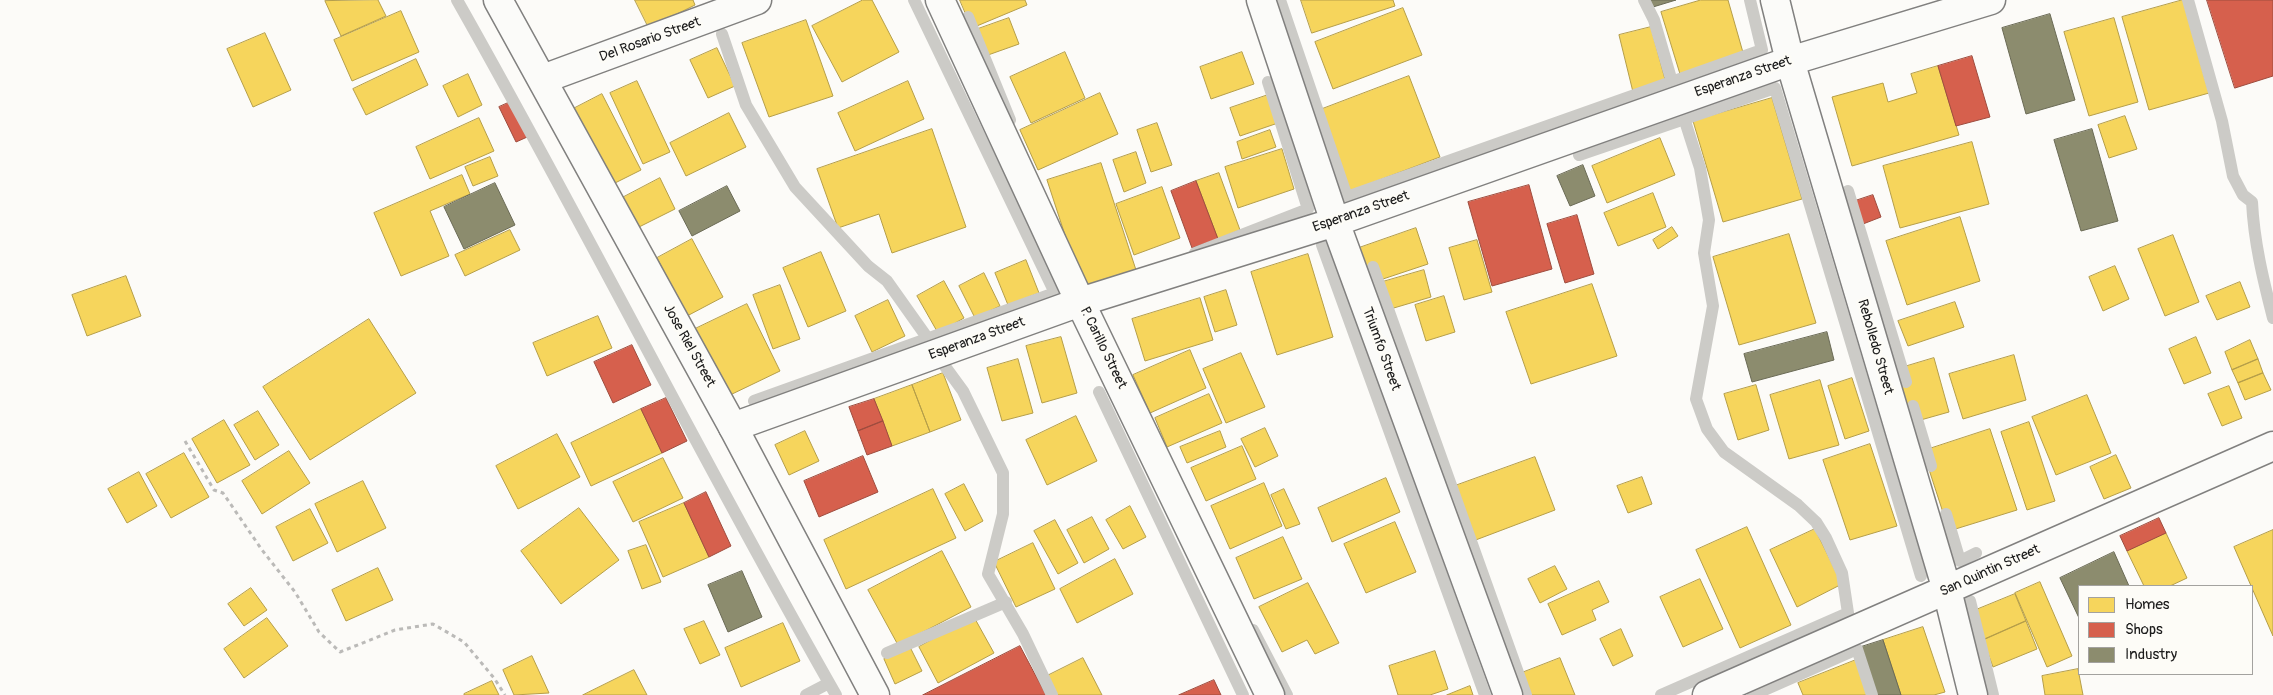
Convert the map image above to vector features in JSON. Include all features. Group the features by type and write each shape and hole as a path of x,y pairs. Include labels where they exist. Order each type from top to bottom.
{"main road":[{"name":"Jose Riel Street","path":"498,0 732,427 875,695"},
{"name":"Del Rosario Street","path":"543,79 757,0"},
{"name":"P. Carillo Street","path":"940,0 1080,302 1270,695"},
{"name":"Triumfo Street","path":"1261,0 1335,222 1508,695"},
{"name":"Rebolledo Street","path":"1775,0 1790,61 1947,590 1973,695"},
{"name":"Esperanza Street","path":"732,427 1080,302 1335,222 1790,61 1992,0"},
{"name":"San Quintin Street","path":"1707,695 2273,446"}],"path":[{"path":"185,441 214,490 223,492 262,550 295,592 319,632 340,652 395,630 432,624 464,642 494,678 505,695"}],"building: Homes":[{"path":"378,0 386,16 341,36 325,1"},
{"path":"635,0 693,0 695,5 649,28"},
{"path":"863,0 872,0 899,52 842,82 812,26"},
{"path":"960,0 1025,0 1027,5 972,28"},
{"path":"1301,0 1393,0 1395,6 1312,33"},
{"path":"1701,0 1728,0 1744,56 1680,74 1661,12"},
{"path":"2183,0 2209,93 2149,110 2122,17"},
{"path":"1403,8 1422,55 1333,89 1315,42"},
{"path":"401,11 419,52 352,81 334,40"},
{"path":"1009,18 1019,44 988,55 978,29"},
{"path":"2114,18 2138,102 2089,116 2064,32"},
{"path":"806,20 833,96 769,117 742,43"},
{"path":"1651,27 1666,83 1633,92 1619,35"},
{"path":"265,33 291,90 253,107 227,49"},
{"path":"717,48 735,86 708,98 690,60"},
{"path":"1065,52 1085,98 1031,123 1010,77"},
{"path":"1242,52 1254,84 1211,99 1200,67"},
{"path":"416,59 428,85 366,115 353,89"},
{"path":"1938,66 1959,135 1852,166 1832,97 1883,83 1888,102 1917,93 1911,74"},
{"path":"468,74 482,105 458,117 443,86"},
{"path":"1409,76 1440,157 1348,192 1317,111"},
{"path":"637,81 670,152 643,164 610,93"},
{"path":"908,81 924,119 855,151 838,113"},
{"path":"1100,93 1118,134 1038,170 1020,130"},
{"path":"602,94 641,170 611,185 573,109"},
{"path":"1271,94 1281,122 1240,136 1230,108"},
{"path":"1772,98 1802,199 1723,222 1693,121"},
{"path":"729,113 746,147 686,176 670,143"},
{"path":"2125,116 2137,149 2109,158 2098,125"},
{"path":"479,118 494,151 430,179 416,147"},
{"path":"1157,123 1172,165 1151,172 1137,130"},
{"path":"932,129 966,227 892,253 879,214 838,228 817,169"},
{"path":"1270,130 1276,147 1242,159 1237,142"},
{"path":"1660,138 1675,175 1607,203 1592,166"},
{"path":"1972,142 1989,204 1900,228 1883,166"},
{"path":"1282,149 1294,189 1238,208 1225,167"},
{"path":"1136,152 1146,183 1124,192 1113,160"},
{"path":"490,157 498,176 473,186 465,167"},
{"path":"1101,163 1136,270 1082,287 1047,180"},
{"path":"1219,173 1240,230 1218,239 1196,181"},
{"path":"462,175 470,194 430,211 449,256 401,276 374,213"},
{"path":"660,178 675,209 637,228 622,198"},
{"path":"1162,187 1180,238 1134,255 1116,204"},
{"path":"1653,193 1666,227 1618,246 1604,213"},
{"path":"1960,217 1980,281 1907,305 1886,241"},
{"path":"1672,227 1678,236 1658,249 1653,240"},
{"path":"1416,228 1428,264 1368,284 1356,249"},
{"path":"510,230 520,250 465,276 455,255"},
{"path":"1789,234 1816,323 1739,345 1713,257"},
{"path":"2173,235 2199,302 2165,316 2138,249"},
{"path":"692,239 723,297 687,316 657,258"},
{"path":"1477,240 1492,292 1464,300 1449,248"},
{"path":"821,252 846,311 808,327 783,268"},
{"path":"1308,254 1333,337 1277,355 1251,272"},
{"path":"1026,260 1039,293 1008,305 995,273"},
{"path":"2115,266 2129,299 2103,311 2089,277"},
{"path":"1424,270 1431,297 1387,310 1379,283"},
{"path":"984,273 1000,306 975,318 959,286"},
{"path":"126,276 141,316 87,336 72,295"},
{"path":"944,281 964,318 938,333 917,296"},
{"path":"2240,282 2250,307 2217,320 2206,296"},
{"path":"1592,284 1617,356 1531,384 1506,312"},
{"path":"780,285 800,339 773,349 753,295"},
{"path":"1226,290 1237,325 1215,332 1204,297"},
{"path":"1444,296 1455,332 1426,341 1415,305"},
{"path":"1200,298 1213,340 1145,361 1132,319"},
{"path":"888,300 905,336 872,352 855,316"},
{"path":"1955,302 1964,327 1908,346 1898,321"},
{"path":"747,304 780,371 728,396 695,329"},
{"path":"598,316 612,348 547,376 533,343"},
{"path":"369,319 416,393 310,460 263,387"},
{"path":"1061,337 1077,393 1042,403 1026,346"},
{"path":"2196,337 2211,373 2184,384 2169,349"},
{"path":"2250,340 2258,359 2232,370 2225,352"},
{"path":"1190,350 1206,388 1150,413 1133,375"},
{"path":"1241,353 1265,407 1226,423 1203,369"},
{"path":"2014,355 2026,400 1963,419 1949,374"},
{"path":"1934,358 1949,412 1910,423 1894,370"},
{"path":"1018,359 1033,413 1002,421 987,368"},
{"path":"2258,359 2263,373 2238,383 2232,370"},
{"path":"943,373 961,420 930,432 912,385"},
{"path":"2263,373 2271,390 2245,400 2238,383"},
{"path":"1852,378 1869,431 1845,439 1828,386"},
{"path":"1820,380 1839,445 1789,459 1770,395"},
{"path":"912,385 930,432 892,446 874,399"},
{"path":"1756,385 1769,430 1738,440 1724,394"},
{"path":"2229,386 2242,418 2222,426 2208,394"},
{"path":"1209,394 1222,423 1167,447 1155,418"},
{"path":"2087,395 2111,453 2056,475 2032,417"},
{"path":"641,409 662,453 591,486 571,443"},
{"path":"258,411 279,445 255,460 234,425"},
{"path":"1076,416 1097,461 1047,485 1026,440"},
{"path":"224,420 250,465 217,483 192,439"},
{"path":"2029,422 2055,501 2027,510 2001,432"},
{"path":"1265,428 1278,456 1255,467 1241,439"},
{"path":"1990,429 2017,510 1949,531 1923,451"},
{"path":"805,431 819,461 789,475 775,445"},
{"path":"1220,431 1226,447 1187,463 1180,447"},
{"path":"557,434 580,477 518,509 496,466"},
{"path":"1870,444 1897,526 1850,540 1823,460"},
{"path":"1242,446 1256,479 1206,501 1191,468"},
{"path":"289,451 310,483 262,514 242,481"},
{"path":"184,453 209,497 171,518 146,474"},
{"path":"2116,455 2131,488 2104,499 2090,467"},
{"path":"1535,457 1555,510 1473,541 1452,487"},
{"path":"663,458 683,498 633,522 613,482"},
{"path":"139,472 157,506 127,523 108,489"},
{"path":"1642,477 1652,504 1628,513 1617,486"},
{"path":"1386,478 1400,512 1332,542 1318,508"},
{"path":"363,481 386,528 337,552 315,504"},
{"path":"1264,483 1282,526 1230,549 1211,506"},
{"path":"964,484 983,521 965,531 945,494"},
{"path":"933,489 956,538 846,589 824,540"},
{"path":"1284,489 1300,524 1286,529 1271,495"},
{"path":"684,503 709,557 663,577 639,522"},
{"path":"1130,506 1146,537 1123,549 1106,520"},
{"path":"579,508 619,560 561,604 521,551"},
{"path":"310,509 328,543 293,561 276,527"},
{"path":"1092,517 1109,549 1084,563 1067,530"},
{"path":"1055,520 1078,563 1058,574 1034,531"},
{"path":"1395,522 1416,572 1366,593 1344,544"},
{"path":"1747,527 1791,625 1740,648 1696,550"},
{"path":"1815,529 1842,584 1797,607 1770,550"},
{"path":"2273,530 2273,636 2253,590 2253,585 2251,585 2234,547"},
{"path":"2166,533 2187,578 2172,585 2144,585 2127,551"},
{"path":"1283,537 1302,579 1254,599 1236,558"},
{"path":"1033,543 1055,589 1016,607 994,562"},
{"path":"646,545 661,582 642,589 628,551"},
{"path":"942,551 971,607 898,645 868,590"},
{"path":"1115,559 1133,594 1077,623 1060,589"},
{"path":"1555,566 1567,589 1540,603 1528,579"},
{"path":"378,568 393,600 346,621 332,590"},
{"path":"1700,579 1723,629 1683,647 1660,597"},
{"path":"1599,581 1609,602 1592,610 1596,620 1562,635 1548,604"},
{"path":"2040,582 2072,656 2047,667 2015,593"},
{"path":"1308,583 1339,643 1315,654 1307,640 1282,652 1259,607"},
{"path":"251,588 267,610 244,626 228,604"},
{"path":"2015,594 2026,621 1983,640 1971,612"},
{"path":"974,617 994,653 938,683 919,647"},
{"path":"267,618 288,646 244,678 224,649"},
{"path":"704,621 720,655 700,664 684,629"},
{"path":"2026,621 2037,649 1993,667 1983,640"},
{"path":"783,623 800,661 741,687 725,648"},
{"path":"1923,627 1945,692 1934,695 1901,695 1883,640"},
{"path":"1621,629 1633,656 1613,666 1600,639"},
{"path":"910,647 922,671 895,684 884,659"},
{"path":"1435,651 1448,689 1430,695 1398,695 1389,666"},
{"path":"532,656 549,693 514,695 503,670"},
{"path":"1083,658 1102,695 1056,695 1047,676"},
{"path":"1560,658 1575,695 1527,695 1519,674"},
{"path":"1856,660 1870,695 1803,695 1798,683"},
{"path":"2078,669 2083,695 2045,695 2042,676"},
{"path":"634,670 647,695 583,695"},
{"path":"492,681 499,695 464,695 464,694"},
{"path":"1470,686 1473,695 1447,695"}],"building: Shops":[{"path":"2207,0 2273,0 2273,76 2235,88"},
{"path":"1972,56 1990,117 1956,126 1938,66"},
{"path":"517,99 534,134 516,142 499,107"},
{"path":"1196,181 1218,239 1192,248 1171,191"},
{"path":"1529,185 1552,269 1492,286 1468,202"},
{"path":"1873,195 1881,217 1863,224 1855,201"},
{"path":"1577,215 1594,274 1565,283 1547,224"},
{"path":"632,345 651,385 613,403 594,362"},
{"path":"666,398 687,441 662,453 641,409"},
{"path":"874,399 883,421 858,431 849,407"},
{"path":"883,421 892,446 867,455 858,431"},
{"path":"863,456 878,492 819,517 804,481"},
{"path":"706,492 731,546 709,557 684,503"},
{"path":"2159,518 2166,533 2127,551 2120,536"},
{"path":"1020,646 1046,695 923,695"},
{"path":"1214,680 1221,695 1179,695"}],"building: Industry":[{"path":"1651,0 1676,0 1653,7"},
{"path":"2050,14 2075,100 2026,114 2002,28"},
{"path":"2092,129 2118,221 2081,231 2054,140"},
{"path":"1583,165 1595,196 1570,206 1557,176"},
{"path":"495,183 515,225 464,249 444,207"},
{"path":"727,186 740,211 692,236 679,211"},
{"path":"1827,332 1834,360 1752,382 1744,354"},
{"path":"2114,552 2129,585 2078,585 2078,616 2060,578"},
{"path":"742,571 762,617 728,632 708,585"},
{"path":"1883,640 1901,695 1876,695 1861,647"}],"waterway":[{"path":"457,0 553,173 787,609 836,695"},
{"path":"754,401 1055,293 914,0"},
{"path":"1280,0 1347,197 1762,50 1750,0"},
{"path":"1644,0 1654,20 1672,82"},
{"path":"2188,0 2222,121 2233,176 2243,195 2252,202 2262,275 2273,318"},
{"path":"968,17 1010,120"},
{"path":"722,34 746,105 795,187 868,266 887,281 931,343"},
{"path":"1195,253 1308,209 1268,82"},
{"path":"1579,155 1775,88 1921,576"},
{"path":"1661,695 1848,613 1842,573 1826,538 1816,522 1798,505 1724,452 1707,429 1696,399 1713,306 1704,253 1709,220 1700,168 1684,118"},
{"path":"1848,191 1906,382"},
{"path":"1322,245 1485,695"},
{"path":"1373,267 1526,695"},
{"path":"944,365 963,391 1003,473 1003,514 988,574 1023,634 1052,695"},
{"path":"1099,392 1243,695"},
{"path":"1913,406 1931,466"},
{"path":"1946,514 1960,561 1976,553"},
{"path":"1970,601 1993,695"},
{"path":"887,653 1006,602"},
{"path":"1253,630 1287,695"},
{"path":"1753,695 1857,649 1872,695"},
{"path":"806,695 829,683"}]}
